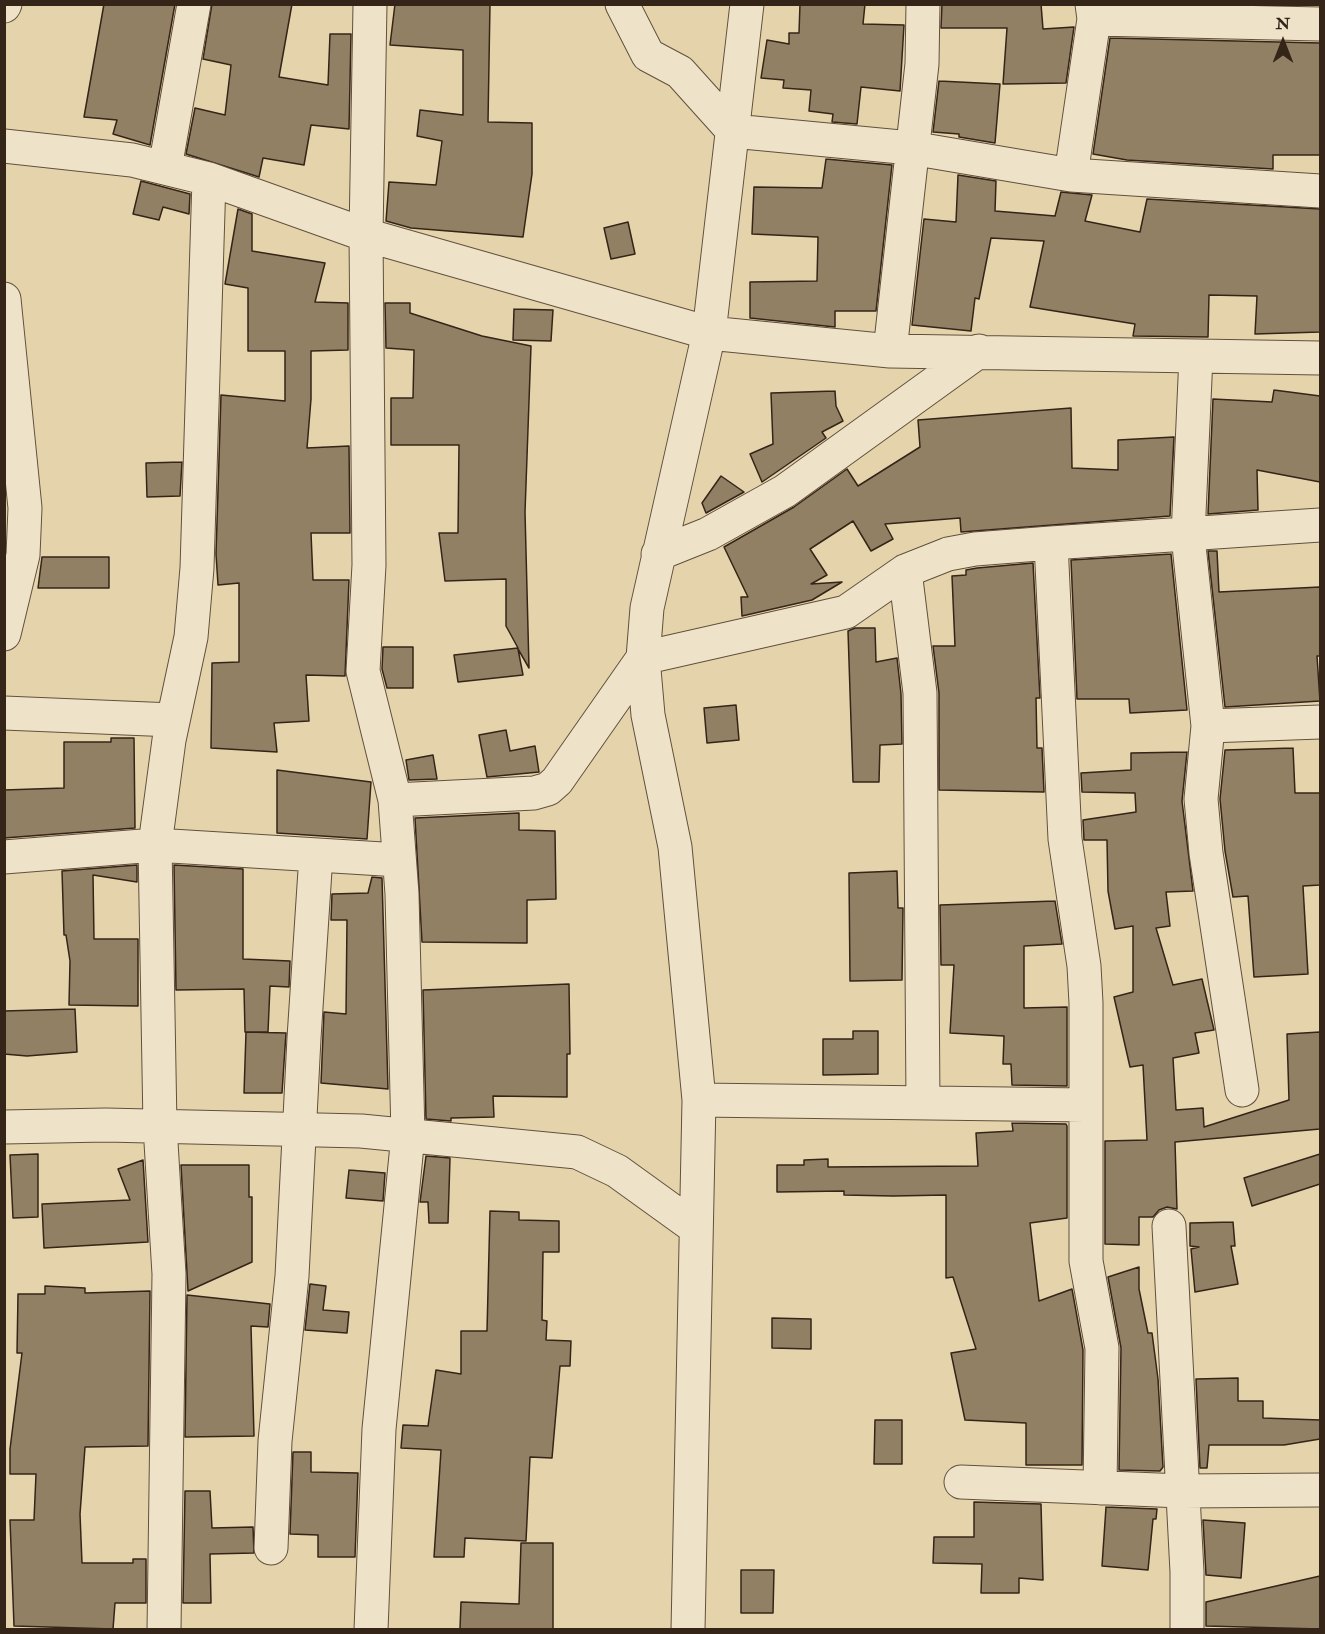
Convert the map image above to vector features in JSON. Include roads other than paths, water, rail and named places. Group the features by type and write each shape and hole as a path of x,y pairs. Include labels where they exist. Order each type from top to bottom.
{"street":[{"path":"165,168 194,4"},
{"path":"370,4 366,235 369,565 363,671 395,800 408,1135 379,1429 371,1629"},
{"path":"622,4 648,55 680,72 733,131 911,148 1071,176 1320,191"},
{"path":"688,1629 699,1100 675,847 648,715 643,658 647,608 709,333 747,4"},
{"path":"890,351 922,64 923,4"},
{"path":"1071,176 1093,12 1320,24"},
{"path":"4,146 132,160 209,179 366,235 709,333 890,351 1320,358"},
{"path":"164,1629 169,1275 160,1126 155,845 173,720 190,637 196,568 209,179"},
{"path":"4,299 25,508 23,555 4,634"},
{"path":"658,554 708,534 785,490 979,351"},
{"path":"1196,356 1188,536 1208,726 1201,799 1206,853 1242,1090"},
{"path":"395,800 534,793 548,789 557,782 643,658 846,612 905,571 948,554 975,549 1051,543 1188,536 1320,525"},
{"path":"1051,543 1065,839 1084,966 1086,1003 1086,1261 1102,1348 1100,1488"},
{"path":"905,571 920,693 923,1103"},
{"path":"4,713 173,720"},
{"path":"1208,726 1320,722"},
{"path":"4,857 155,845 399,860"},
{"path":"271,1548 275,1441 292,1276 316,855"},
{"path":"699,1100 1085,1105"},
{"path":"4,1127 160,1126 301,1129 408,1135 577,1152 617,1172 696,1228"},
{"path":"1169,1226 1187,1629"},
{"path":"961,1482 1182,1491 1320,1490"}]}
